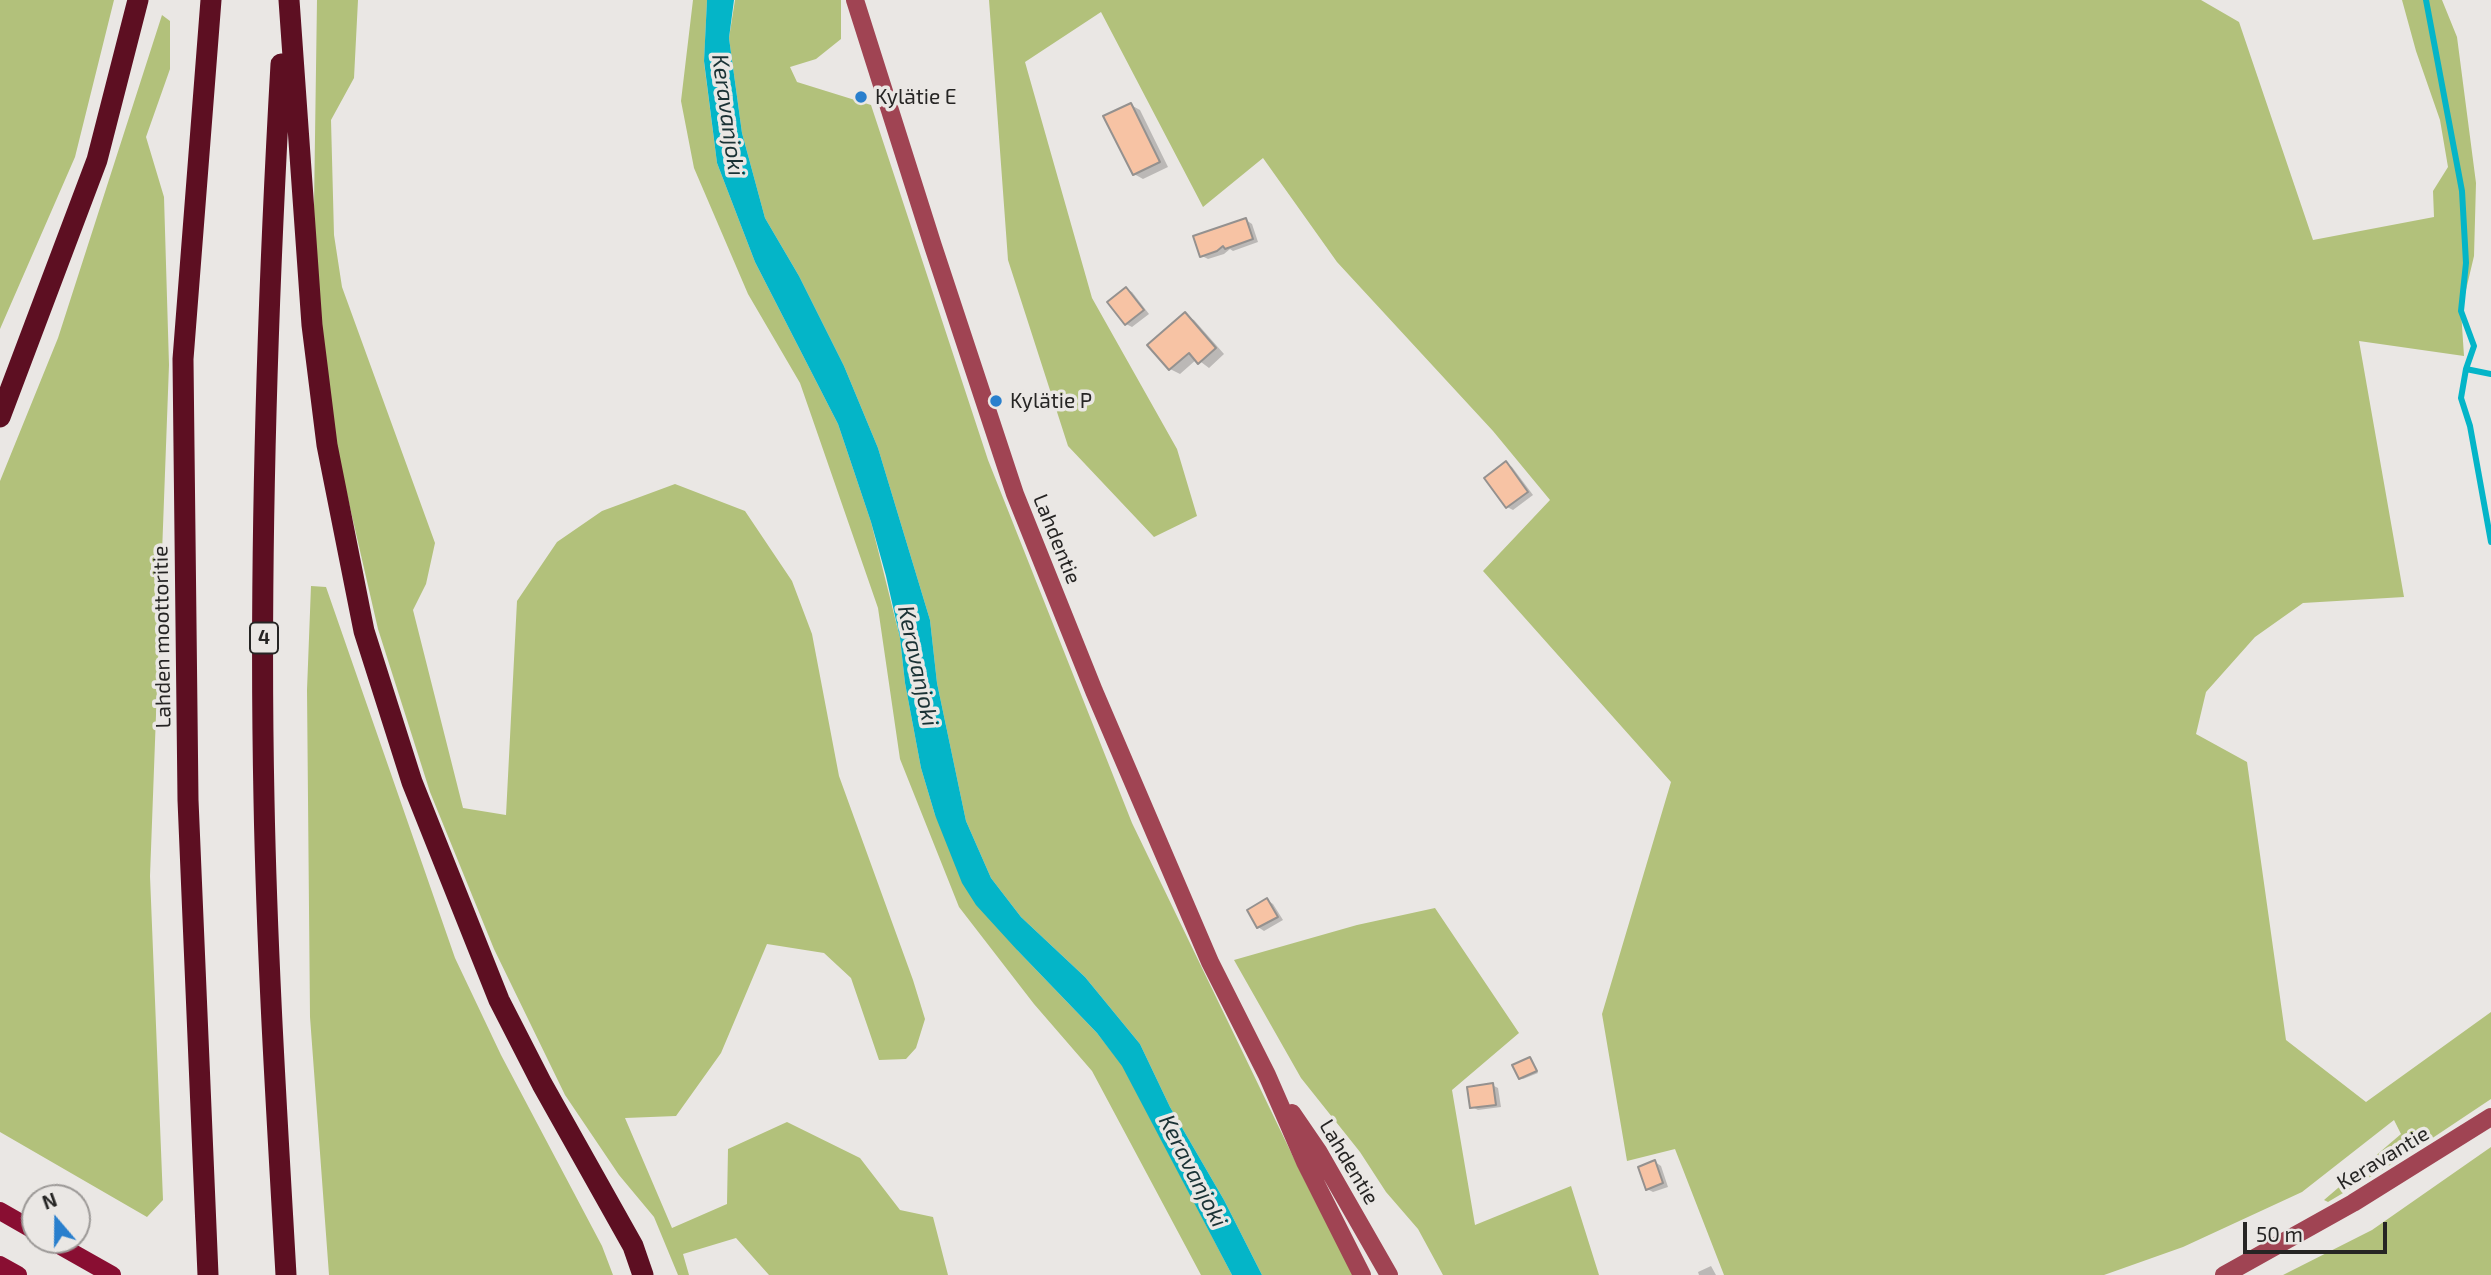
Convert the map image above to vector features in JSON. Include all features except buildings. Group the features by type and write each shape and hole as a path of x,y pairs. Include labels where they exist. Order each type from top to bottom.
{"highway":[{"path":"0,417 97,160 138,0"},
{"name":"Lahden moottoritie","path":"208,1275 188,800 183,359 211,0"},
{"path":"287,0 301,190 327,444 364,631 412,782 499,1000 542,1084 627,1235 643,1275"},
{"name":"4","path":"286,1275 268,939 264,797 263,500 274,201 287,0"}],"main road":[{"name":"Lahdentie","path":"855,0 1015,494 1094,691 1210,962 1362,1275"},
{"name":"Lahdentie","path":"1267,1075 1318,1151 1390,1275"},
{"name":"Keravantie","path":"2224,1275 2353,1203 2491,1117"},
{"path":"0,1211 21,1223"},
{"path":"75,1254 113,1275"},
{"path":"0,1265 18,1275"}],"green space":[{"path":"0,0 114,0 75,157 0,329"},
{"path":"317,0 358,0 354,78 331,120 334,235 342,287 435,543 426,584 413,610 463,808 506,815 517,601 557,542 602,511 675,484 745,511 792,581 812,634 839,776 925,1019 916,1048 906,1059 879,1060 851,978 824,953 767,944 721,1053 676,1116 625,1118 672,1228 727,1204 728,1149 787,1122 860,1158 900,1210 933,1217 948,1275 769,1275 736,1238 683,1254 689,1275 678,1275 654,1217 619,1175 565,1095 494,949 430,792 378,629 337,451 315,286"},
{"path":"693,0 707,0 704,62 717,163 755,262 838,424 871,522 900,638 905,683 921,768 935,815 1018,951 1097,1033 1123,1066 1232,1275 1201,1275 1092,1071 1034,1004 959,907 900,759 878,608 800,383 748,294 694,168 681,101"},
{"path":"735,0 841,0 841,39 816,59 790,67 797,82 871,105 988,460 1132,823 1353,1275 1262,1275 1224,1200 1170,1107 1140,1044 1085,977 1021,917 991,878 966,821 937,683 930,620 878,448 844,366 799,276 765,218 742,133 729,38"},
{"path":"989,0 2201,0 2239,22 2313,240 2434,217 2433,191 2448,167 2440,120 2402,0 2442,0 2457,37 2476,183 2474,256 2461,311 2464,356 2359,341 2404,597 2303,603 2255,637 2206,692 2196,734 2247,762 2286,1040 2366,1102 2491,1012 2491,1099 2410,1153 2328,1202 2324,1200 2401,1134 2394,1120 2302,1192 2183,1247 2104,1275 1724,1275 1675,1149 1627,1161 1602,1014 1671,782 1483,571 1550,500 1493,431 1337,262 1263,158 1203,207 1101,12 1025,62 1092,298 1177,449 1197,516 1154,537 1068,446 1008,260"},
{"path":"162,15 170,21 170,69 146,137 164,197 169,365 150,876 163,1200 147,1217 0,1132 0,481 58,338"},
{"path":"311,586 326,587 455,958 501,1055 602,1246 613,1275 329,1275 310,1017 307,690"},
{"path":"1435,908 1519,1033 1452,1090 1475,1225 1571,1186 1599,1275 1443,1275 1418,1229 1386,1192 1360,1152 1301,1078 1234,960 1357,925"},
{"path":"2491,1147 2491,1275 2283,1275 2372,1230"}],"water":[{"name":"Keravanjoki","path":"707,0 734,0 729,38 742,133 765,218 799,276 844,366 878,448 930,620 937,683 966,821 991,878 1021,917 1085,977 1140,1044 1170,1107 1224,1200 1262,1275 1232,1275 1122,1066 1097,1033 976,905 962,883 935,815 921,768 905,683 900,638 886,576 838,424 755,262 717,163 704,61"}],"waterway":[{"path":"2426,0 2462,191 2466,263 2461,311 2474,346 2466,369 2461,398 2470,426 2491,542"},
{"path":"2466,369 2491,374"}],"place":[{"name":"Kylätie E","path":"861,97"},
{"name":"Kylätie P","path":"996,401"}]}
